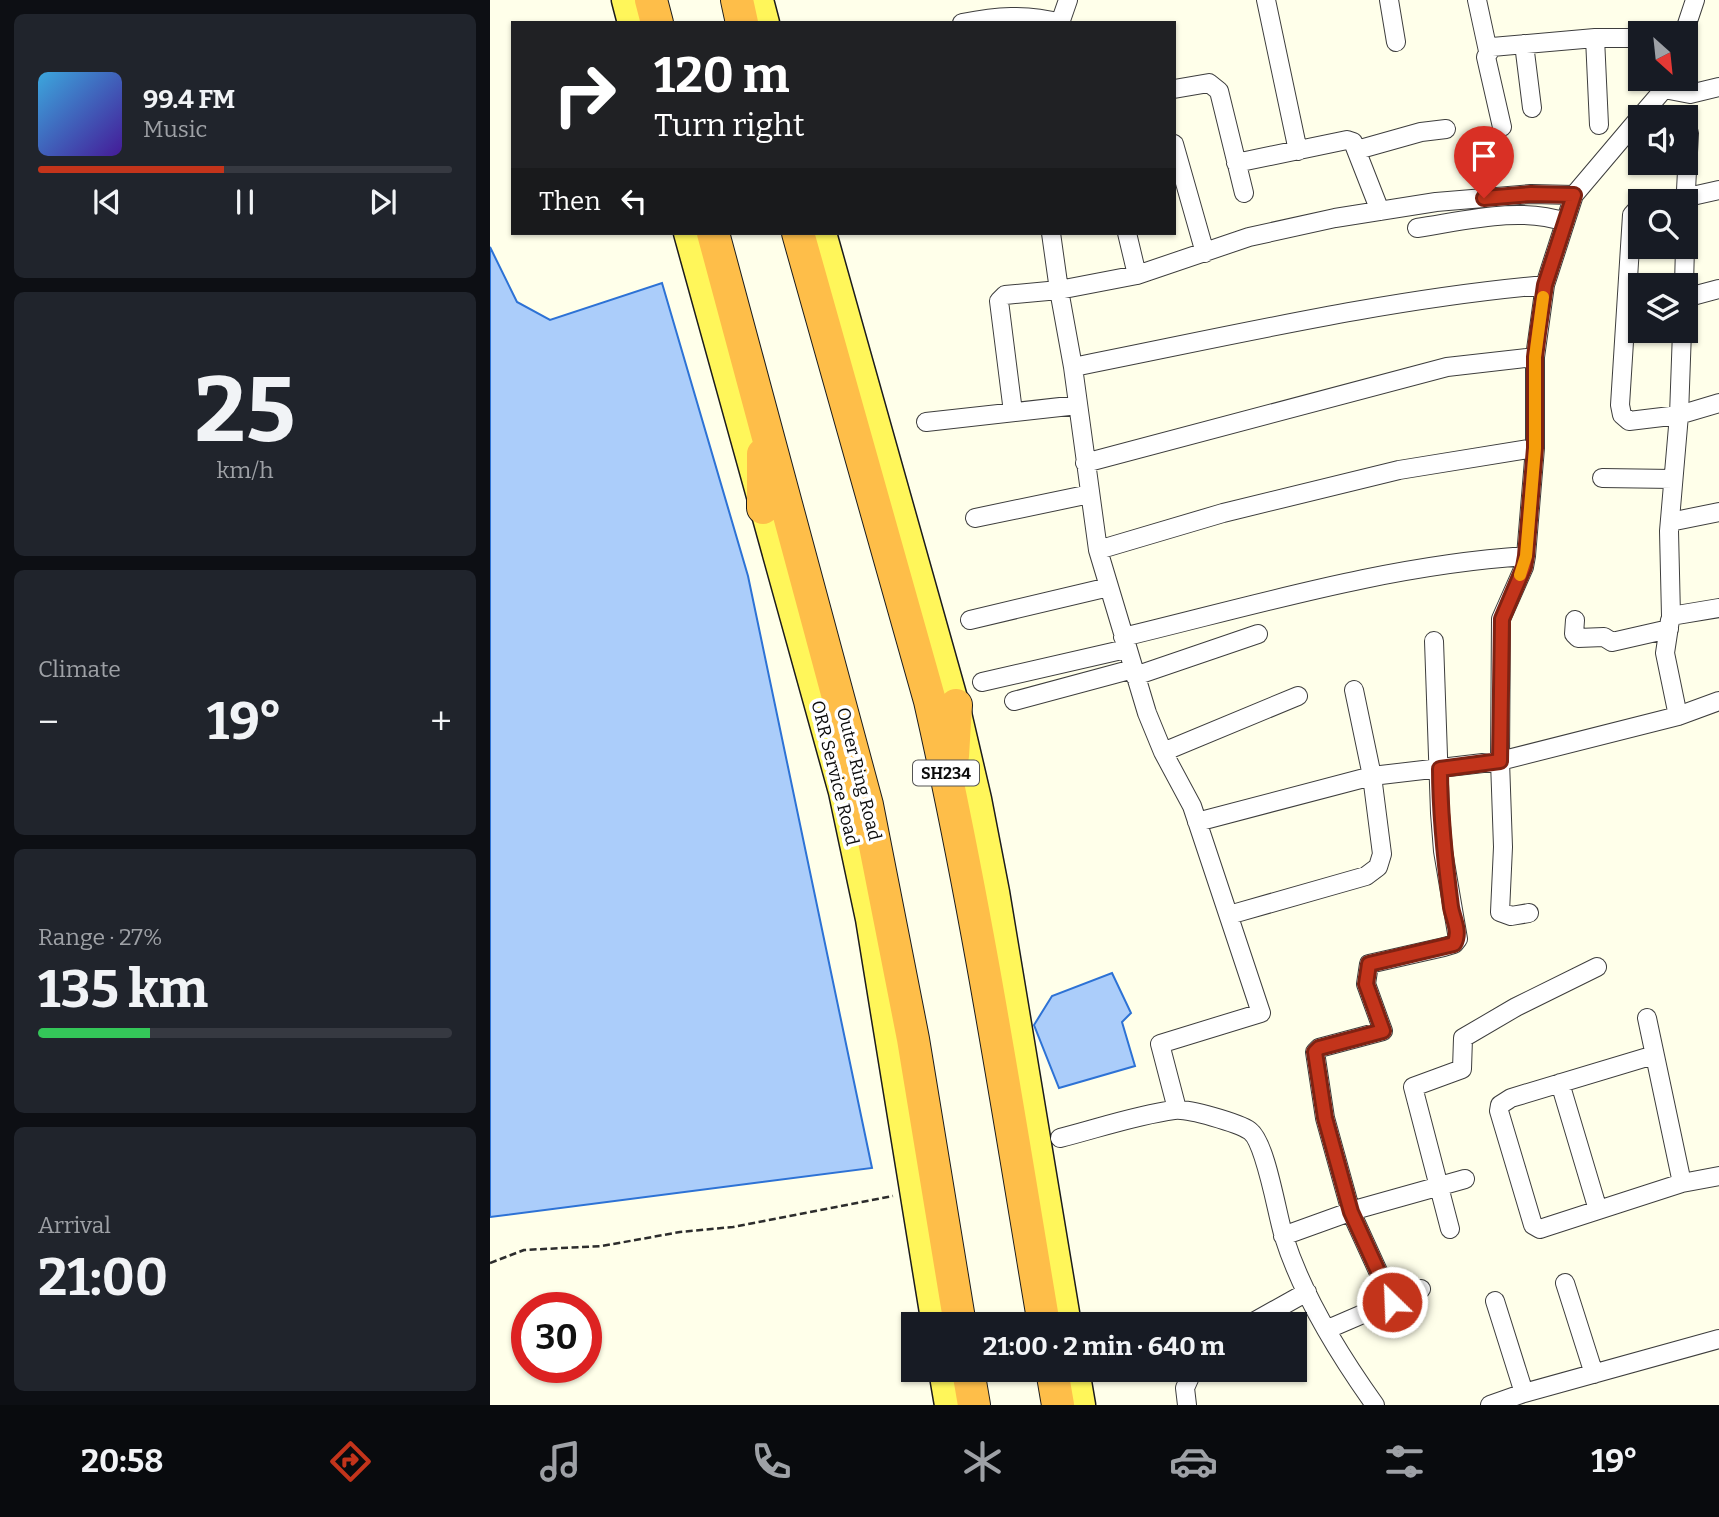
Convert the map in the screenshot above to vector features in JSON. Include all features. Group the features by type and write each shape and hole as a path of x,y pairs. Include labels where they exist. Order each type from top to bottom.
{"highway":[{"path":"651,0 656,21"},
{"path":"737,0 742,21"},
{"name":"Outer Ring Road","path":"714,235 847,723 883,879 911,1027 958,1312"},
{"name":"SH234","path":"800,235 930,701 984,967 1042,1312"},
{"path":"859,445 860,367"},
{"path":"762,411 763,508"},
{"path":"951,797 956,705"},
{"path":"844,799 883,879"},
{"path":"970,1382 974,1405"},
{"path":"1054,1382 1058,1405"}],"main road":[{"path":"625,0 630,21"},
{"path":"760,0 765,21"},
{"name":"ORR Service Road","path":"688,235 844,799 869,919 933,1312"},
{"path":"824,235 956,705 978,799 1066,1312"},
{"path":"944,1382 948,1405"},
{"path":"1078,1382 1082,1405"}],"street":[{"path":"1060,21 1068,0"},
{"path":"1266,0 1298,151"},
{"path":"1389,0 1396,42"},
{"path":"1477,0 1488,51"},
{"path":"1688,21 1695,0"},
{"path":"973,21 1040,17 1053,21"},
{"path":"1502,127 1486,57 1492,47 1595,38 1628,38"},
{"path":"1595,38 1599,125"},
{"path":"1524,44 1532,108"},
{"path":"1176,89 1209,83 1219,91 1244,193"},
{"path":"1683,91 1690,94 1719,87"},
{"path":"1649,105 1660,91"},
{"path":"1357,150 1421,132 1446,128"},
{"path":"1529,913 1511,916 1500,912 1503,847 1500,761 1502,619 1526,556 1535,448 1535,357 1545,285 1574,195 1628,131"},
{"path":"1236,163 1348,140 1353,142 1357,150 1380,211"},
{"path":"1176,151 1205,253"},
{"path":"1698,197 1719,190"},
{"path":"1013,412 999,301 1005,295 1059,290 1137,275 1249,237 1335,218 1436,202 1517,195 1574,195"},
{"path":"1418,228 1528,215 1549,216 1565,222"},
{"path":"1051,235 1073,367 1098,550 1134,672 1163,751 1192,806 1261,1013 1160,1044 1177,1109"},
{"path":"1127,235 1137,275"},
{"path":"1629,259 1620,405 1622,415 1629,421 1679,415 1719,403"},
{"path":"1073,367 1373,307 1465,292 1545,285"},
{"path":"1698,295 1719,289"},
{"path":"1678,716 1665,653 1670,623 1670,522 1682,343"},
{"path":"1085,463 1447,367 1535,357"},
{"path":"926,422 1078,405"},
{"path":"1098,550 1223,513 1399,470 1535,448"},
{"path":"1602,478 1673,479"},
{"path":"975,519 1090,494"},
{"path":"1670,522 1719,512"},
{"path":"982,682 1360,579 1429,565 1526,556"},
{"path":"970,620 1109,587"},
{"path":"1575,620 1574,634 1578,638 1604,637 1612,642 1719,608"},
{"path":"1014,701 1134,672 1258,634"},
{"path":"1392,1302 1351,1212 1325,1118 1315,1052 1319,1048 1383,1031 1366,984 1369,964 1444,947 1454,944 1458,939 1443,851 1434,641"},
{"path":"1229,915 1366,876 1378,867 1382,854 1372,776 1354,690"},
{"path":"1163,751 1298,696"},
{"path":"1197,822 1372,776 1500,761 1678,716 1719,701"},
{"path":"1450,1229 1413,1087 1462,1069 1463,1038 1516,1007 1597,967"},
{"path":"1647,1018 1682,1183"},
{"path":"1654,1055 1511,1098 1500,1105 1499,1111 1531,1221 1540,1229 1682,1183 1719,1176"},
{"path":"1560,1083 1598,1210"},
{"path":"1060,1138 1177,1109 1240,1125 1254,1135 1269,1177 1283,1236 1299,1278 1374,1405"},
{"path":"1283,1236 1351,1212 1465,1179"},
{"path":"1565,1283 1594,1374"},
{"path":"1328,1329 1421,1289"},
{"path":"1271,1312 1307,1292"},
{"path":"1495,1301 1524,1393"},
{"path":"1490,1405 1524,1393 1719,1339"},
{"path":"1187,1382 1185,1388 1187,1405"}],"path":[{"path":"490,1263 524,1250 602,1246 680,1232 733,1227 913,1192"}],"water":[{"path":"490,247 517,302 550,320 662,283 748,576 872,1168 490,1217"},
{"path":"1112,973 1131,1013 1122,1022 1135,1066 1059,1088 1034,1025 1052,996"}],"slow traffic":[{"path":"1520,575 1526,556 1535,448 1535,357 1543,297"}],"route":[{"path":"1392,1302 1351,1212 1325,1118 1315,1052 1319,1048 1383,1031 1366,984 1369,964 1444,947 1454,944 1458,939 1443,851 1440,769 1500,761 1502,619 1526,556 1535,448 1535,357 1545,285 1574,195 1531,194 1484,198"}]}
